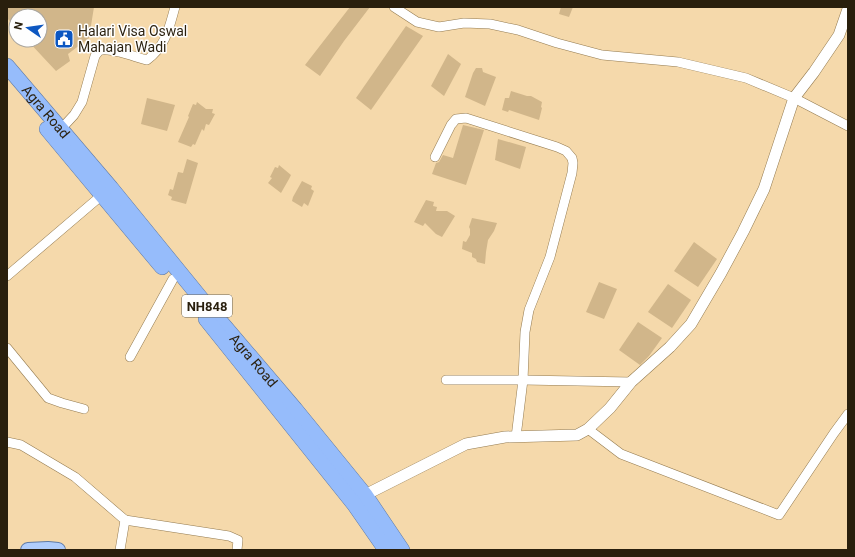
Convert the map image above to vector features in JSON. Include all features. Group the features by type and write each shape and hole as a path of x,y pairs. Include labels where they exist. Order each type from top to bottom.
{"highway":[{"name":"Agra Road","path":"7,66 111,188 202,301 295,409 360,500 386,550"},
{"name":"Agra Road","path":"7,80 102,195 402,550"}],"main road":[{"path":"28,550 51,550"}],"street":[{"path":"61,129 74,115 82,102 94,56 99,51 104,50 117,51 147,60 154,55 165,39 175,7"},
{"path":"394,7 417,22 439,27 464,23 490,24 518,30 602,55 678,62 746,78 794,98 848,126"},
{"path":"360,500 466,444 505,437 578,435 588,429 610,408 631,382 670,347 690,324 721,273 764,189 794,98 839,35 848,9"},
{"path":"435,157 451,125 456,119 466,118 557,147 566,151 572,158 572,173 550,257 529,310 525,332 523,380 516,437"},
{"path":"7,276 102,195"},
{"path":"130,358 173,279"},
{"path":"7,348 48,398 84,409"},
{"path":"446,380 631,382"},
{"path":"588,429 620,454 779,515 848,414"},
{"path":"7,442 21,445 75,477 125,520 230,536 238,540 237,550"},
{"path":"120,550 125,520"}],"building":[{"name":"Halari Visa Oswal Mahajan Wadi","path":"7,7 94,7 89,38 68,54 70,61 56,71 34,48 48,48 48,8 8,8 8,19"},
{"path":"350,7 370,7 320,76 305,65"},
{"path":"561,7 573,7 569,17 559,14"},
{"path":"406,26 423,36 371,110 356,98"},
{"path":"448,54 461,64 444,96 431,86"},
{"path":"476,68 482,68 483,72 496,77 485,106 465,97"},
{"path":"511,91 531,96 542,102 539,120 509,110 508,112 502,110 505,98 509,98"},
{"path":"147,98 175,105 167,131 141,124"},
{"path":"197,102 206,109 213,109 212,113 215,114 209,125 206,124 204,131 202,129 195,145 193,144 191,147 178,142 193,104 196,105"},
{"path":"463,125 484,130 466,185 432,174 436,163 439,162 443,155 453,158"},
{"path":"498,139 526,147 520,169 495,160"},
{"path":"187,159 198,163 186,204 171,200 172,197 168,195 170,189 173,190 178,172 183,173"},
{"path":"279,165 291,175 281,193 268,183 272,178 270,177 275,167 278,168"},
{"path":"302,181 312,186 311,189 314,191 308,206 304,203 302,207 292,201"},
{"path":"426,200 434,202 433,206 437,207 436,211 447,211 455,216 442,237 436,234 425,223 423,226 414,222"},
{"path":"472,218 497,223 488,240 485,264 477,262 476,259 472,257 472,253 462,249 463,241 466,242 470,235 469,227"},
{"path":"694,242 717,259 698,287 674,271"},
{"path":"599,282 617,289 604,319 586,312"},
{"path":"668,284 691,300 672,328 648,312"},
{"path":"638,322 662,338 649,356 640,365 619,350"}],"place":[{"name":"Halari Visa Oswal Mahajan Wadi","path":"64,39"}]}
